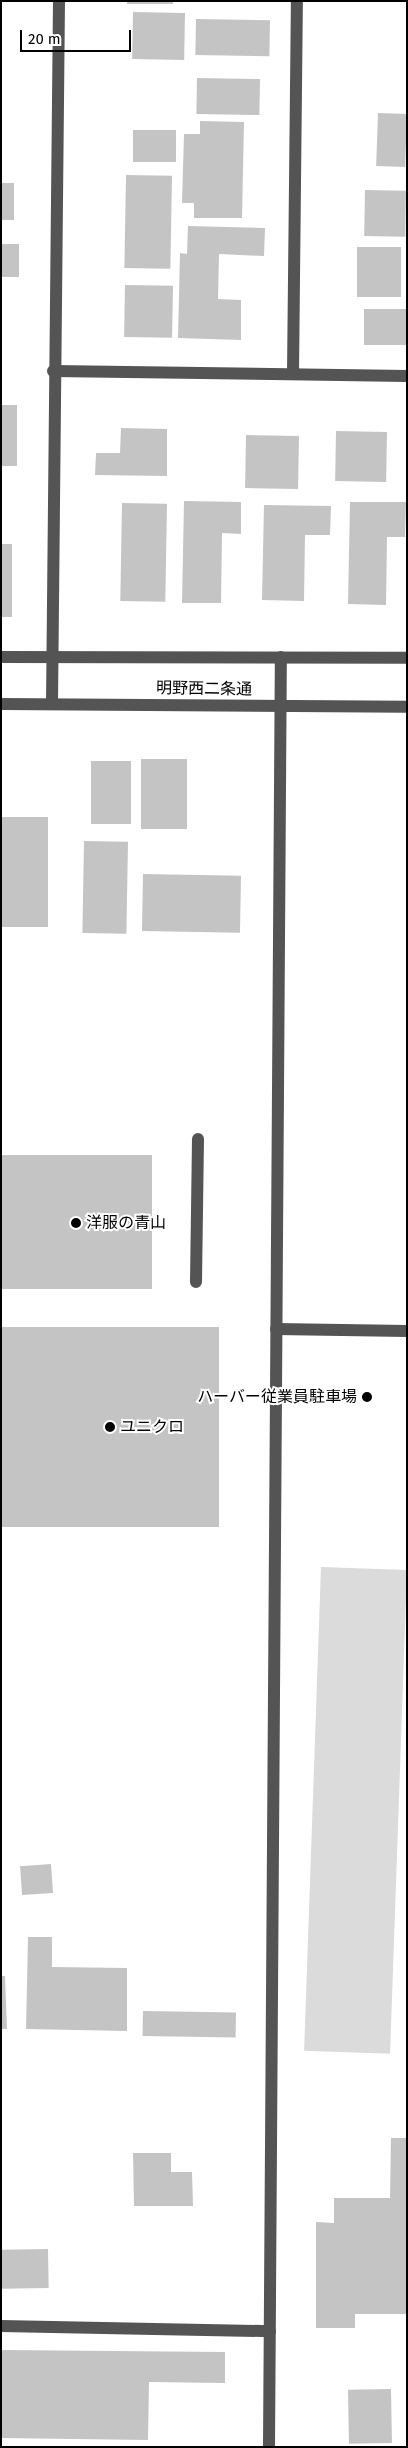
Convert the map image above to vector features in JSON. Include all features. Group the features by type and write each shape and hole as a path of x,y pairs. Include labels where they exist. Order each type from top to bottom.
{"street":[{"path":"52,704 53,372 59,1"},
{"path":"293,374 297,1"},
{"path":"53,372 407,376"},
{"name":"明野西二条通","path":"1,657 407,658"},
{"path":"269,2447 281,657"},
{"name":"明野西二条通","path":"1,704 407,707"},
{"path":"196,1282 198,1139"},
{"path":"276,1328 407,1331"},
{"path":"1,2326 270,2331"}],"shaded area":[{"path":"321,1567 407,1570 390,2054 304,2051"}],"building":[{"path":"127,1 173,1 173,4 127,4"},
{"path":"133,12 185,13 184,60 132,59"},
{"path":"196,19 270,20 269,56 195,55"},
{"path":"197,78 260,79 259,115 196,114"},
{"path":"378,113 407,114 405,167 376,166"},
{"path":"200,121 244,122 242,218 194,218 194,203 182,203 184,134 200,134"},
{"path":"133,130 176,130 176,162 133,162"},
{"path":"126,175 172,176 170,269 124,268"},
{"path":"1,183 14,183 14,220 1,220"},
{"path":"365,190 406,191 405,237 364,236"},
{"path":"188,226 265,228 264,256 219,254 218,299 241,300 241,340 178,338 180,253 187,254"},
{"path":"1,244 19,244 19,277 1,277"},
{"path":"357,247 401,247 401,297 357,297"},
{"path":"125,285 173,286 172,338 124,337"},
{"path":"364,309 407,309 407,345 364,345"},
{"path":"1,405 17,405 17,466 1,466"},
{"path":"121,428 167,429 167,476 95,475 96,453 120,453"},
{"path":"336,431 387,432 386,482 335,481"},
{"path":"246,435 299,436 298,489 245,488"},
{"path":"184,501 241,502 241,534 222,533 221,603 182,603"},
{"path":"350,502 406,502 405,537 387,537 386,605 348,604"},
{"path":"122,503 167,504 165,602 120,601"},
{"path":"264,505 331,506 330,535 305,535 304,601 262,600"},
{"path":"1,544 12,544 12,617 1,617"},
{"path":"141,759 187,759 187,829 141,829"},
{"path":"91,761 131,761 131,824 91,824"},
{"path":"1,817 48,817 48,927 1,927"},
{"path":"84,841 128,842 126,934 82,933"},
{"path":"143,874 241,876 240,933 142,931"},
{"name":"洋服の青山","path":"1,1155 152,1155 152,1289 1,1289"},
{"name":"ユニクロ","path":"1,1327 219,1327 219,1527 1,1527"},
{"path":"51,1864 53,1893 22,1895 20,1866"},
{"path":"28,1937 52,1937 52,1967 127,1968 127,2031 26,2029"},
{"path":"1,1976 5,1976 7,2029 1,2029"},
{"path":"143,2011 236,2013 236,2038 143,2036"},
{"path":"391,2138 407,2138 407,2314 355,2314 355,2328 316,2328 316,2222 334,2223 334,2198 390,2198"},
{"path":"133,2153 171,2153 171,2172 192,2172 193,2206 134,2206"},
{"path":"48,2249 49,2288 2,2289 1,2250"},
{"path":"1,2350 225,2352 225,2383 149,2382 148,2440 1,2438"},
{"path":"391,2389 392,2443 349,2444 348,2390"}],"place":[{"name":"洋服の青山","path":"76,1223"},
{"name":"ハーバー従業員駐車場","path":"367,1397"},
{"name":"ユニクロ","path":"110,1427"}]}
